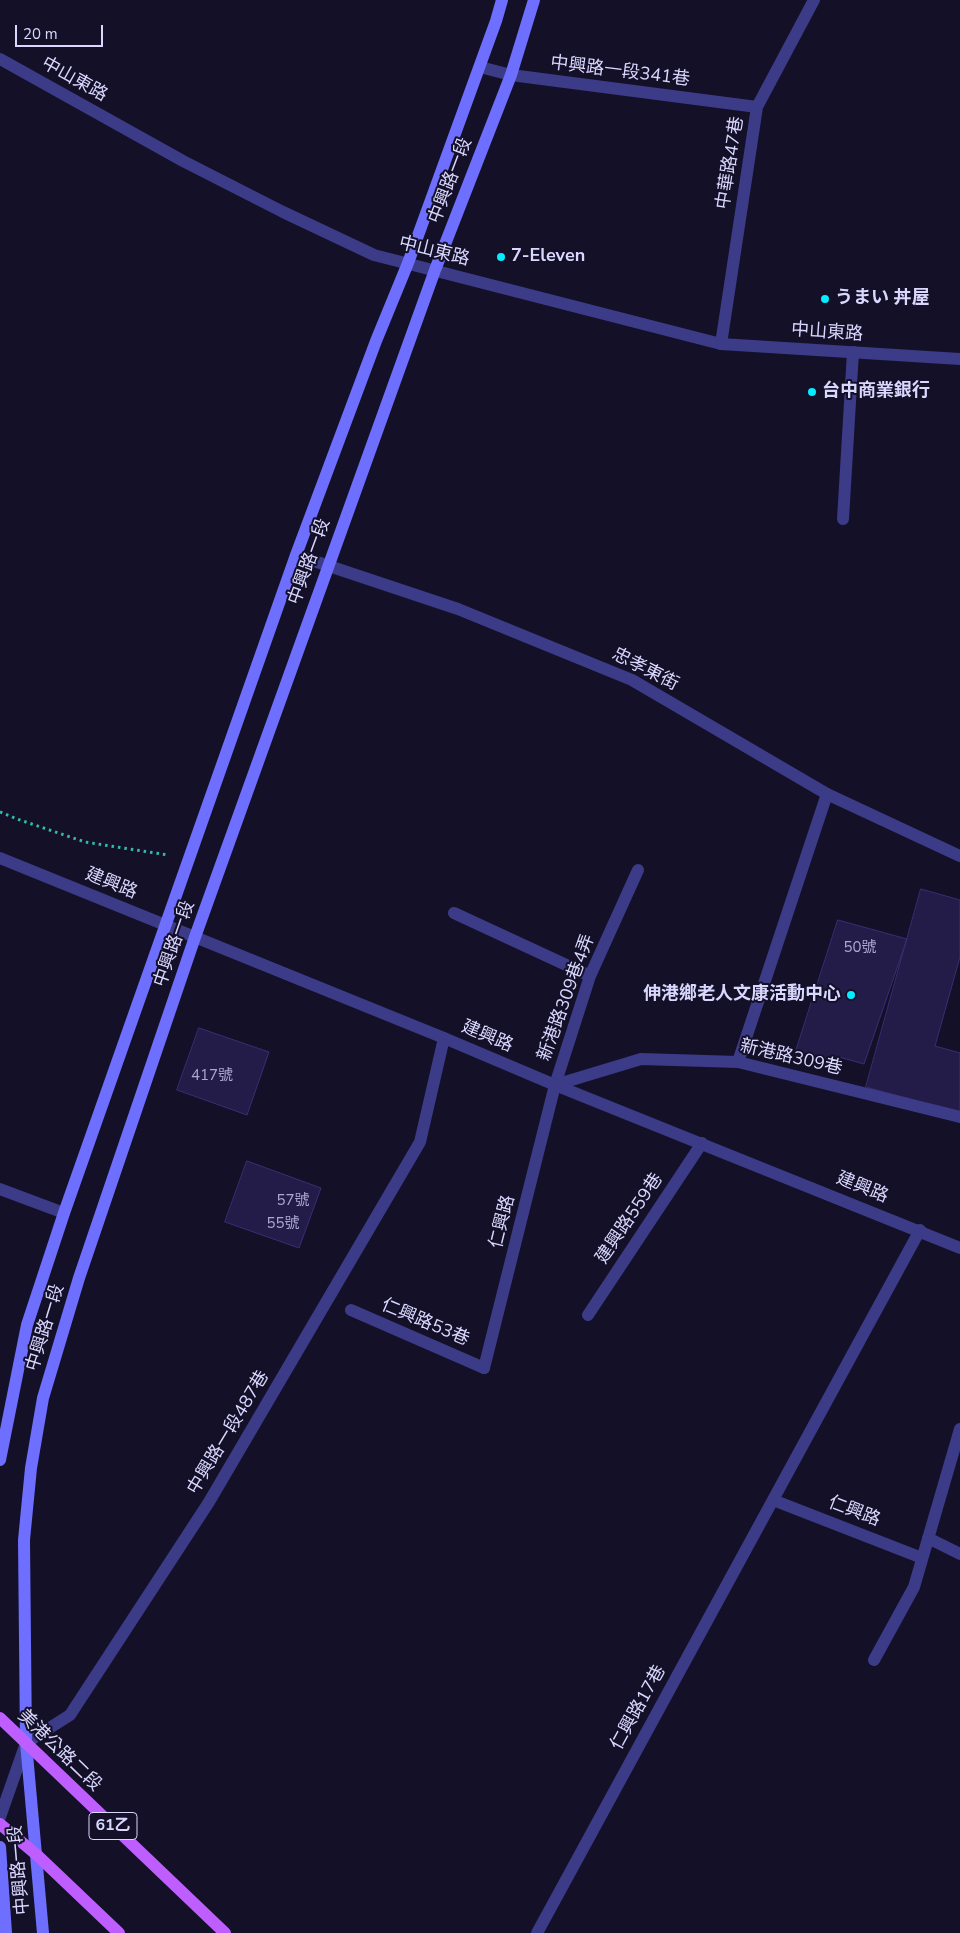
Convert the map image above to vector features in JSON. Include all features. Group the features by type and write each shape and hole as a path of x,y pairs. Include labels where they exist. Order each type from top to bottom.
{"main road":[{"name":"中興路一段","path":"0,1460 27,1326 64,1214 296,554 376,341 408,263 480,67 502,0"},
{"name":"中興路一段","path":"43,1933 26,1743 24,1540 32,1468 43,1398 79,1278 195,937 435,270 511,75 534,0"},
{"name":"美港公路二段","path":"0,1718 225,1933"},
{"path":"0,1824 37,1854 119,1933"},
{"name":"中興路一段","path":"0,1847 6,1933"}],"street":[{"name":"中華路47巷","path":"720,344 757,107 814,0"},
{"name":"中山東路","path":"0,59 183,161 283,212 374,255 720,344 960,359"},
{"name":"中興路一段341巷","path":"480,67 511,75 757,107"},
{"path":"843,519 853,352"},
{"name":"忠孝東街","path":"296,554 458,609 632,680 827,794 960,856"},
{"path":"738,1062 827,794"},
{"name":"建興路","path":"0,858 555,1085 920,1230 960,1248"},
{"name":"新港路309巷4弄","path":"555,1085 590,976 638,870"},
{"path":"454,913 590,976"},
{"name":"中興路一段487巷","path":"26,1743 70,1715 214,1494 420,1142 444,1038"},
{"name":"新港路309巷","path":"555,1085 641,1059 738,1062 960,1117"},
{"name":"仁興路","path":"484,1368 555,1085"},
{"name":"建興路559巷","path":"588,1315 702,1143"},
{"path":"0,1189 64,1214"},
{"name":"仁興路17巷","path":"537,1933 920,1230"},
{"name":"仁興路53巷","path":"351,1310 484,1368"},
{"path":"874,1660 914,1587 960,1429"},
{"name":"仁興路","path":"773,1500 922,1558"},
{"path":"928,1538 960,1554"},
{"path":"0,1818 26,1743"}],"path":[{"path":"0,812 17,820 86,842 190,859"}],"building":[{"path":"921,889 960,900 960,957 935,1046 960,1053 960,1113 866,1087"},
{"name":"伸港鄉老人文康活動中心","path":"838,920 907,939 864,1064 839,1057 835,1068 796,1051"},
{"path":"199,1028 269,1052 247,1115 177,1090"},
{"path":"247,1161 321,1188 299,1248 225,1222"}],"place":[{"name":"7-Eleven","path":"501,257"},
{"name":"うまい 丼屋","path":"825,299"},
{"name":"台中商業銀行","path":"812,392"},
{"name":"伸港鄉老人文康活動中心","path":"851,995"}]}
